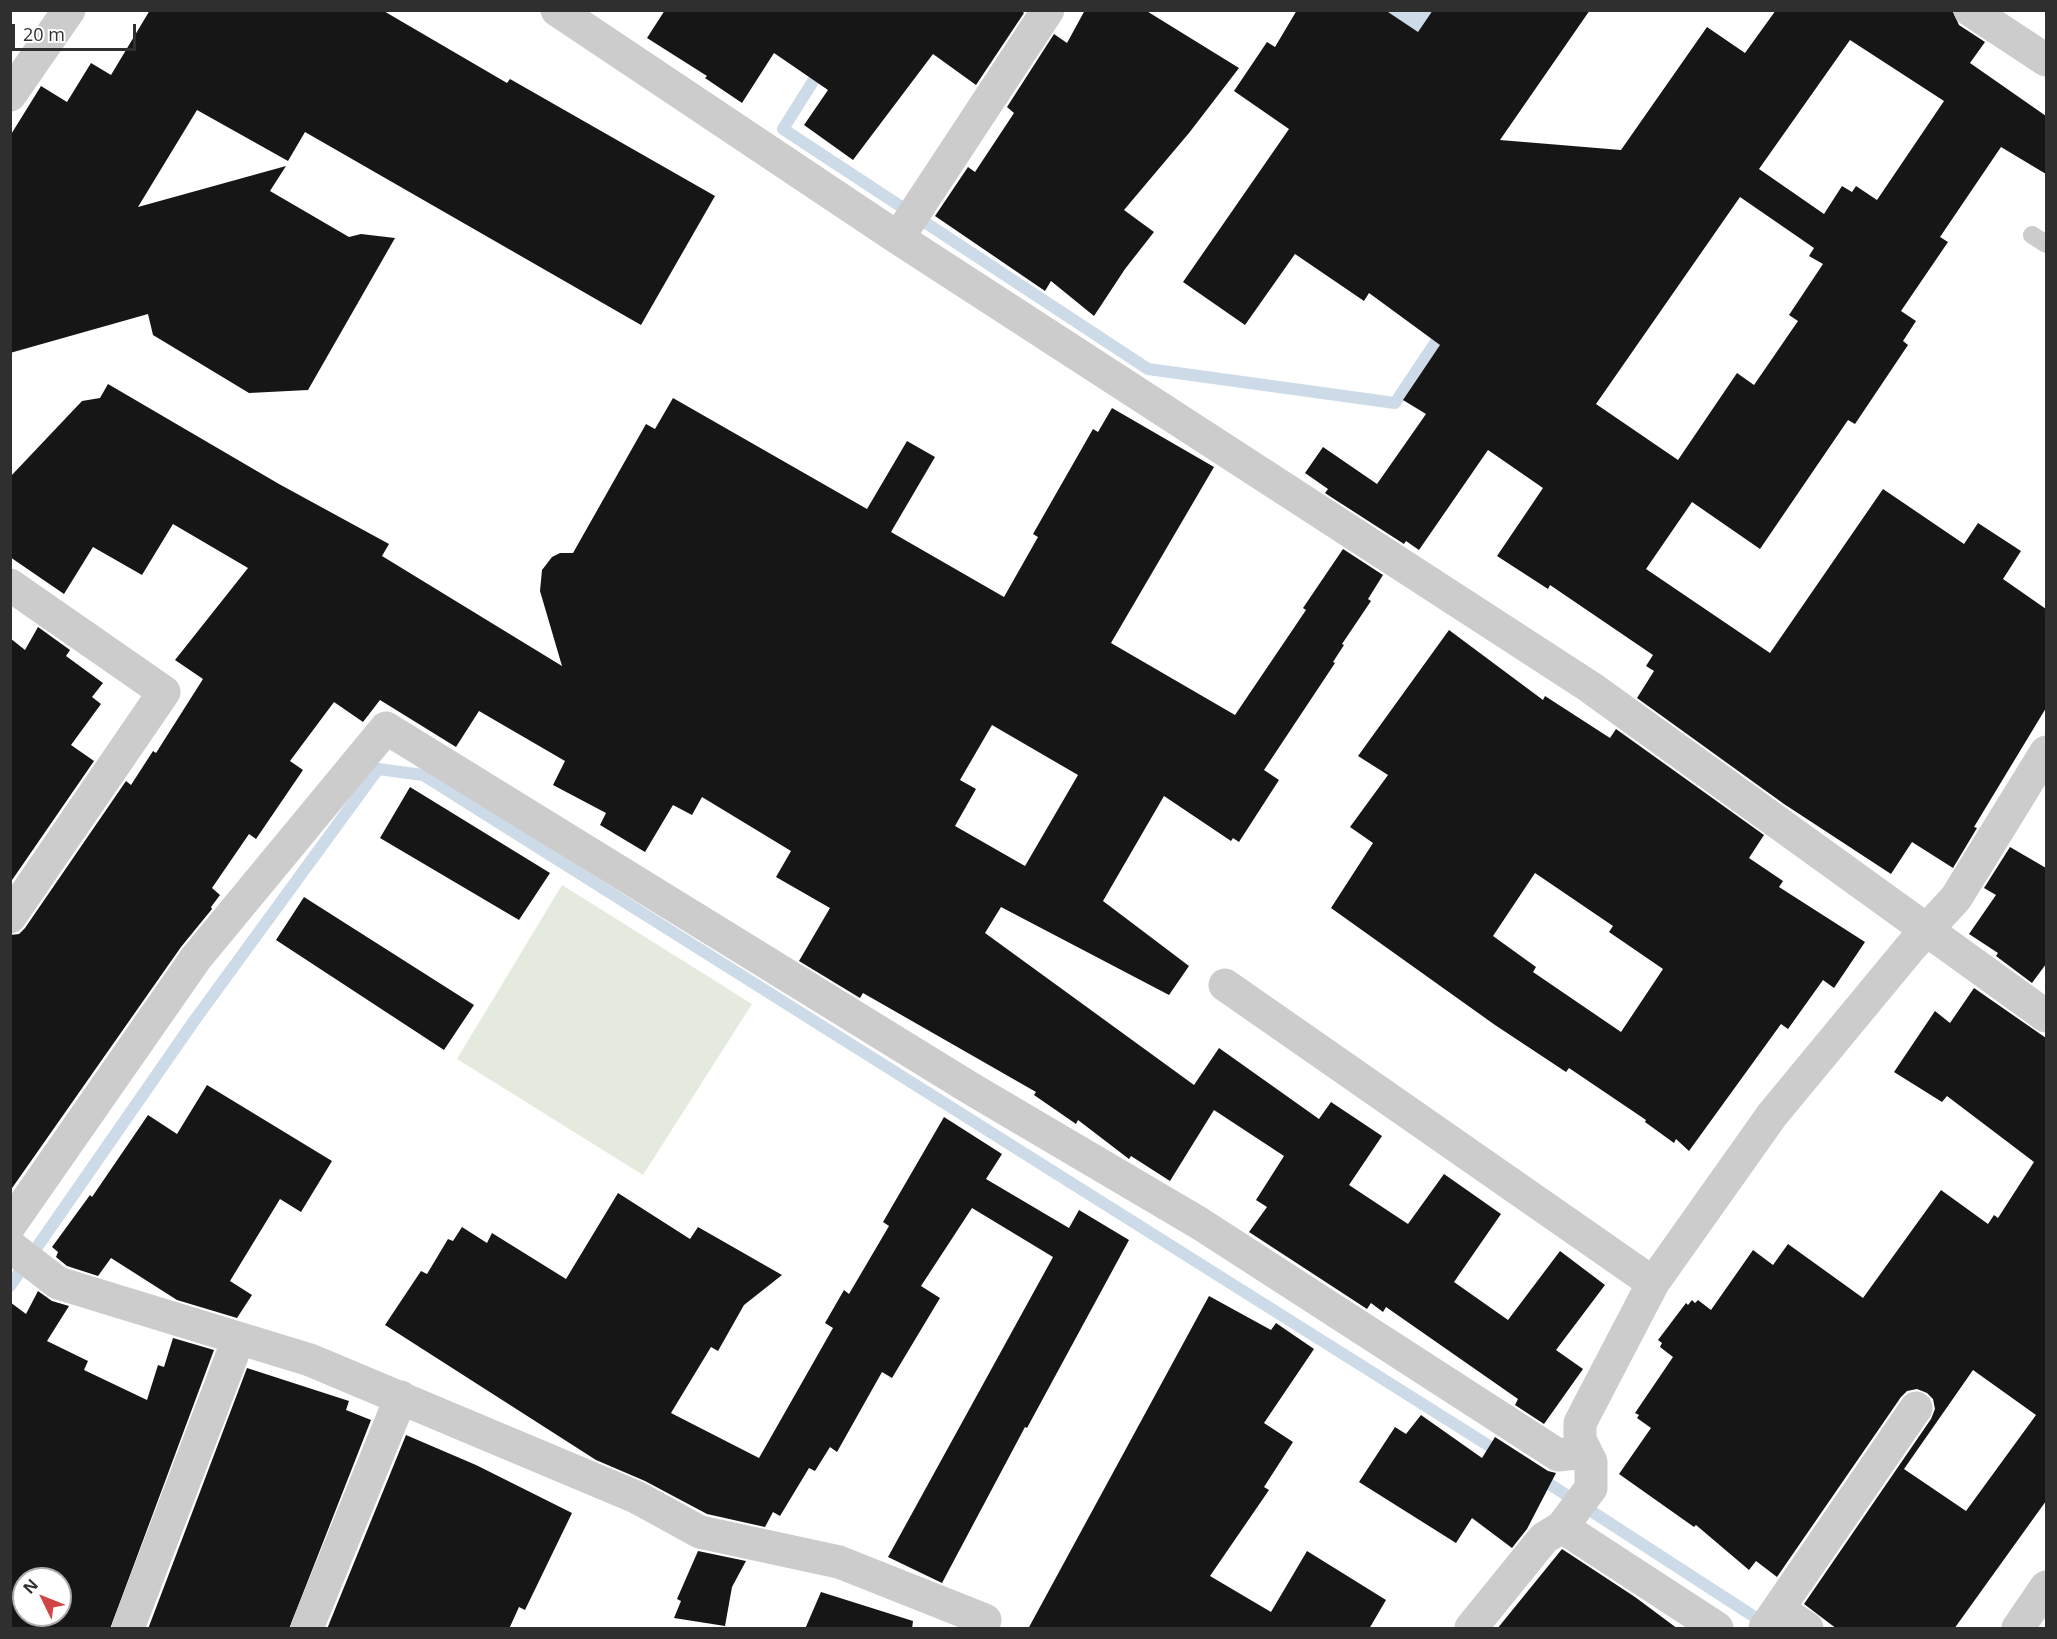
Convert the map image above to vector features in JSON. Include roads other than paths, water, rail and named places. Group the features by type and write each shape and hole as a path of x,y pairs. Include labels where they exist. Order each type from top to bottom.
{"street":[{"path":"10,95 69,10"},
{"path":"557,10 909,222 1590,687 2046,1016"},
{"path":"909,222 1048,10"},
{"path":"1970,10 2046,60"},
{"path":"10,917 164,692 11,585"},
{"path":"10,1225 196,958 386,728 970,1088 1199,1223 1558,1455 1585,1452"},
{"path":"1471,1629 1544,1538 1566,1522 1591,1488 1591,1462 1580,1440 1580,1423 1653,1283 1772,1114 1926,930 1956,898 2046,752"},
{"path":"1225,985 1653,1283"},
{"path":"10,1246 58,1283 238,1340 310,1360 636,1497 700,1532 839,1562 985,1620 982,1629"},
{"path":"128,1629 238,1340"},
{"path":"307,1629 401,1397"},
{"path":"1807,1629 1772,1619 1916,1408"},
{"path":"1566,1522 1717,1629"},
{"path":"2018,1629 2046,1587"}],"water":[{"path":"1385,11 1433,11 1418,32"}],"waterway":[{"path":"822,67 783,129 1148,369 1395,403 1441,334"},
{"path":"10,1286 194,1021 378,769 423,775 1502,1454"},
{"path":"1537,1476 1767,1625"}]}
